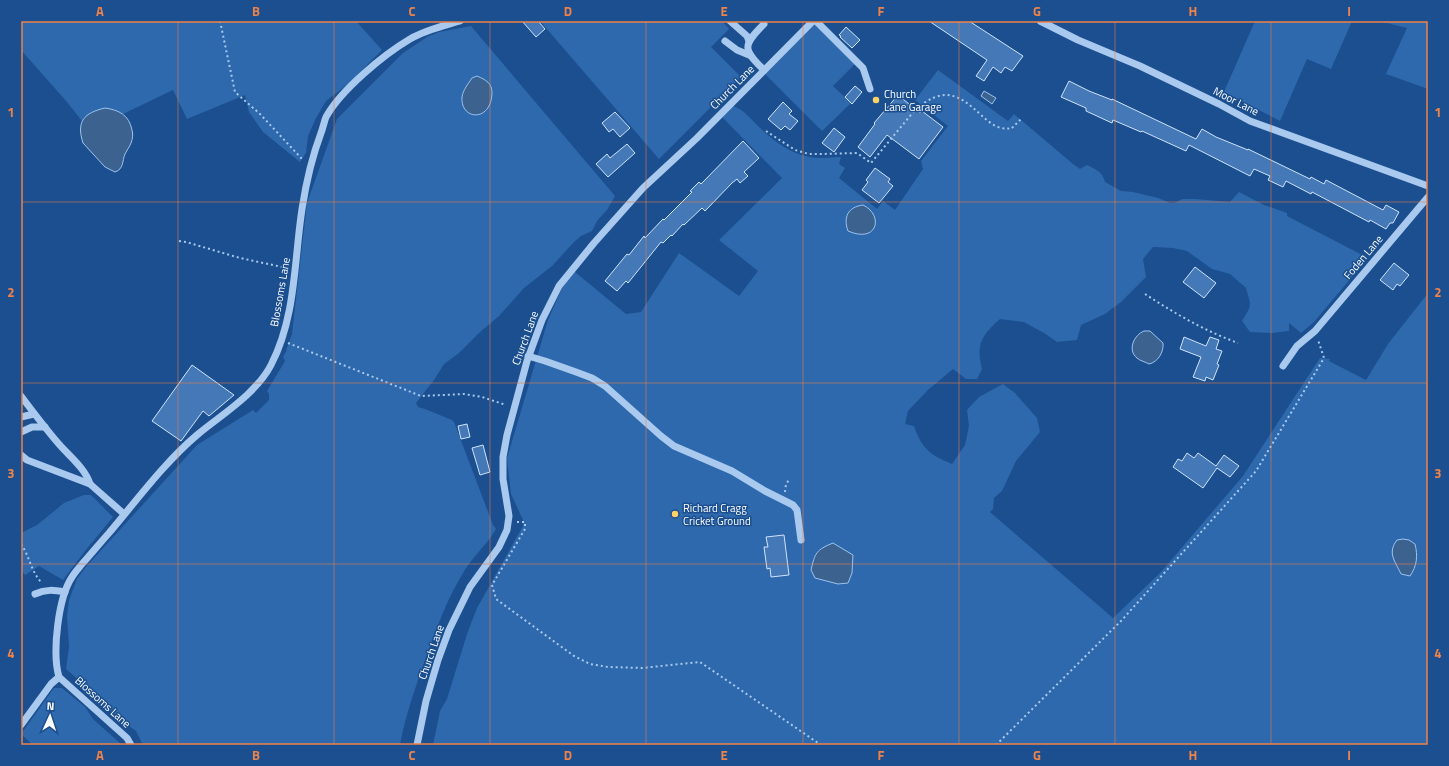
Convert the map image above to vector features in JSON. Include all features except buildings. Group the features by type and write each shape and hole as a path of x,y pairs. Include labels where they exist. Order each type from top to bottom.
{"street":[{"name":"Blossoms Lane","path":"131,745 127,738 59,677 56,655 61,604 72,577 161,471 196,436 230,411 254,388 271,366 282,340 290,307 296,269 302,208 314,153 326,118 344,94 365,73 410,39 435,28 460,21"},
{"path":"730,21 746,36 749,41"},
{"path":"815,21 863,68 870,89"},
{"name":"Church Lane","path":"417,745 428,695 438,660 449,630 470,587 499,547 507,530 509,516 503,479 503,457 528,356 542,320 559,286 594,243 644,188 697,138 815,21"},
{"name":"Moor Lane","path":"1040,21 1078,40 1140,66 1219,104 1250,121 1428,186"},
{"path":"749,55 747,48 749,41 764,24"},
{"path":"725,41 737,50 749,55 764,70"},
{"name":"Foden Lane","path":"1283,366 1297,346 1314,331 1428,197"},
{"path":"528,356 556,364 592,378 616,395 674,446 732,471 765,491 793,505 797,510 801,540"},
{"path":"21,396 34,414 78,464 88,478 90,484"},
{"path":"21,417 34,414"},
{"path":"21,432 32,427 45,427"},
{"path":"21,455 34,463 90,484 124,514"},
{"path":"35,594 51,590 66,592"},
{"name":"Blossoms Lane","path":"21,725 51,684 59,677"}],"path":[{"path":"220,21 235,92 260,114 304,162 310,171"},
{"path":"766,131 795,150 809,154 857,153 871,163 915,110 936,96 948,94 963,101 989,122 1001,128 1011,128 1022,119"},
{"path":"179,241 264,264 296,269"},
{"path":"1145,294 1168,310 1238,343"},
{"path":"996,745 1121,621 1256,470 1324,358 1314,331"},
{"path":"282,340 421,396 464,394 482,397 514,408"},
{"path":"784,500 786,484 789,480"},
{"path":"508,522 525,522 525,529 492,585 496,599 574,656 590,664 614,667 642,668 700,662 821,745"},
{"path":"21,544 25,549 32,570 38,580 51,590"}],"shaded area":[{"path":"21,21 356,21 382,50 348,84 326,101 308,136 306,153 300,162 263,132 249,112 245,95 187,119 173,90 123,114 115,110 84,117 82,121 21,50"},
{"path":"540,21 722,21 729,29 711,47 741,77 659,159"},
{"path":"1255,21 1352,21 1331,69 1307,59 1280,121 1224,92"},
{"path":"1379,21 1428,21 1428,89 1386,74 1407,28"},
{"path":"815,24 856,63 833,86 851,103 822,131 765,74"},
{"path":"471,26 615,196 607,210 597,221 592,231 581,236 574,242 552,266 524,288 499,316 459,353 444,364 434,380 416,403 418,407 454,422 493,525 496,529 467,567 446,606 432,640 414,693 400,745 143,745 136,731 117,717 88,688 66,669 69,647 67,616 69,600 77,579 85,568 197,445 253,410 256,413 269,400 269,394 267,391 285,361 283,357 292,334 307,203 337,119 403,53 427,37 439,32"},
{"path":"938,70 1008,121 1014,114 1073,164 1080,169 1087,165 1093,168 1101,173 1105,182 1121,191 1133,192 1158,198 1170,203 1175,203 1182,199 1230,202 1239,192 1264,205 1287,213 1287,216 1368,258 1314,322 1301,333 1289,323 1289,331 1272,333 1250,332 1242,321 1249,309 1250,303 1246,288 1230,274 1212,269 1187,251 1173,248 1153,247 1143,259 1146,277 1121,302 1105,314 1081,325 1077,340 1057,342 1024,322 1000,319 988,330 982,341 980,347 980,360 982,369 977,379 966,379 953,369 928,390 908,411 905,424 914,426 920,440 932,454 952,464 965,445 969,426 967,410 979,397 1003,384 1015,393 1037,418 1040,432 1016,461 1002,491 994,498 993,509 990,512 1113,618 1161,572 1243,476 1320,358 1330,359 1329,361 1366,380 1388,344 1428,293 1428,745 433,745 440,711 447,699 467,634 477,608 523,526 523,520 511,494 507,458 548,320 563,286 575,272 626,314 641,312 679,253 739,296 758,271 719,240 782,178 722,117 733,106 743,111 778,143 794,152 820,158 841,157 839,164 845,168 839,178 877,209 883,201 895,210 923,169 921,161 948,126 915,100"},
{"path":"477,76 488,82 492,93 487,110 482,114 476,115 470,114 466,110 463,105 462,97 472,78"},
{"path":"984,91 996,98 992,104 981,96"},
{"path":"105,108 115,110 126,117 131,125 133,136 120,169 115,172 105,167 83,143 81,135 81,124 87,115"},
{"path":"863,205 874,215 875,227 866,234 858,234 848,231 846,221 850,210"},
{"path":"1144,331 1150,331 1163,343 1158,359 1149,364 1138,359 1132,351 1135,339"},
{"path":"84,495 91,495 113,517 63,580 39,566 25,575 21,570 21,533 37,525 64,503"},
{"path":"1397,540 1409,540 1415,544 1416,548 1417,557 1410,576 1401,574 1394,561 1392,553"},
{"path":"833,543 853,555 852,573 848,583 838,584 815,578 811,570 817,553"},
{"path":"54,688 62,688 85,707 93,719 122,745 33,745 21,734"}],"place":[{"name":"Church Lane Garage","path":"876,100"},
{"name":"Richard Cragg Cricket Ground","path":"675,514"}]}
